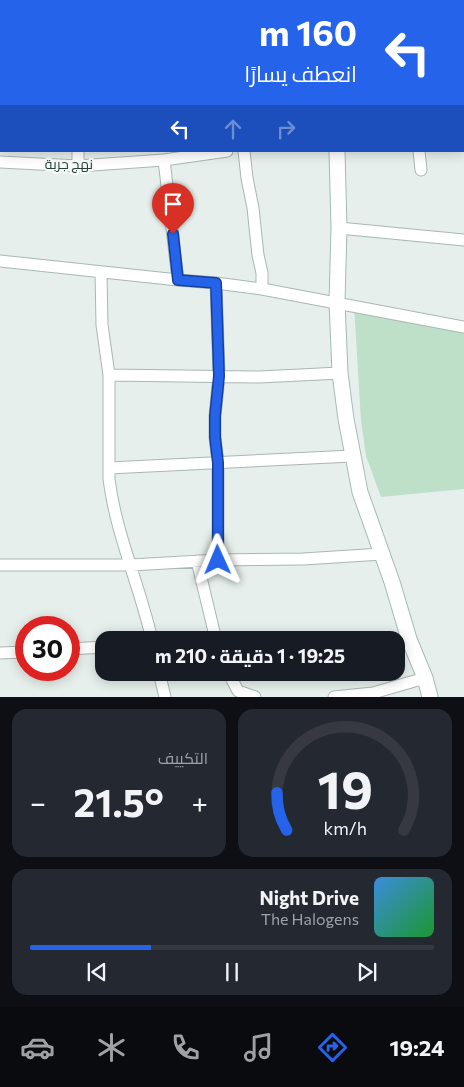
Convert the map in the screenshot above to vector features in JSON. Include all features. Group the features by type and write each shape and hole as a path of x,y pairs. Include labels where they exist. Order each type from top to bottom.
{"main road":[{"path":"338,152 339,228 337,302 340,373 352,456 360,492 430,697"}],"street":[{"path":"78,152 78,166"},
{"name":"نهج جربة","path":"0,162 12,157 78,166 164,160 192,153 210,152"},
{"path":"244,152 262,273 262,289"},
{"path":"419,152 421,170"},
{"path":"164,160 178,280"},
{"path":"339,228 464,240"},
{"path":"0,261 262,289 464,327"},
{"path":"100,272 102,325 109,375 109,468 111,494 123,543 149,631"},
{"path":"216,283 219,376 215,416 218,463 218,560"},
{"path":"109,375 258,377 340,373"},
{"path":"109,468 352,456"},
{"path":"0,564 131,565 218,560 303,559 382,554"},
{"path":"197,561 214,631"},
{"path":"80,648 95,648"},
{"path":"0,653 15,652"},
{"path":"334,697 373,693 425,678"},
{"path":"162,681 165,697"},
{"path":"233,681 238,690 255,697"}],"green space":[{"path":"354,306 464,330 464,489 381,497 366,456 361,420"}],"route":[{"path":"173,234 178,280 216,283 219,376 215,416 218,463 218,560"}]}
